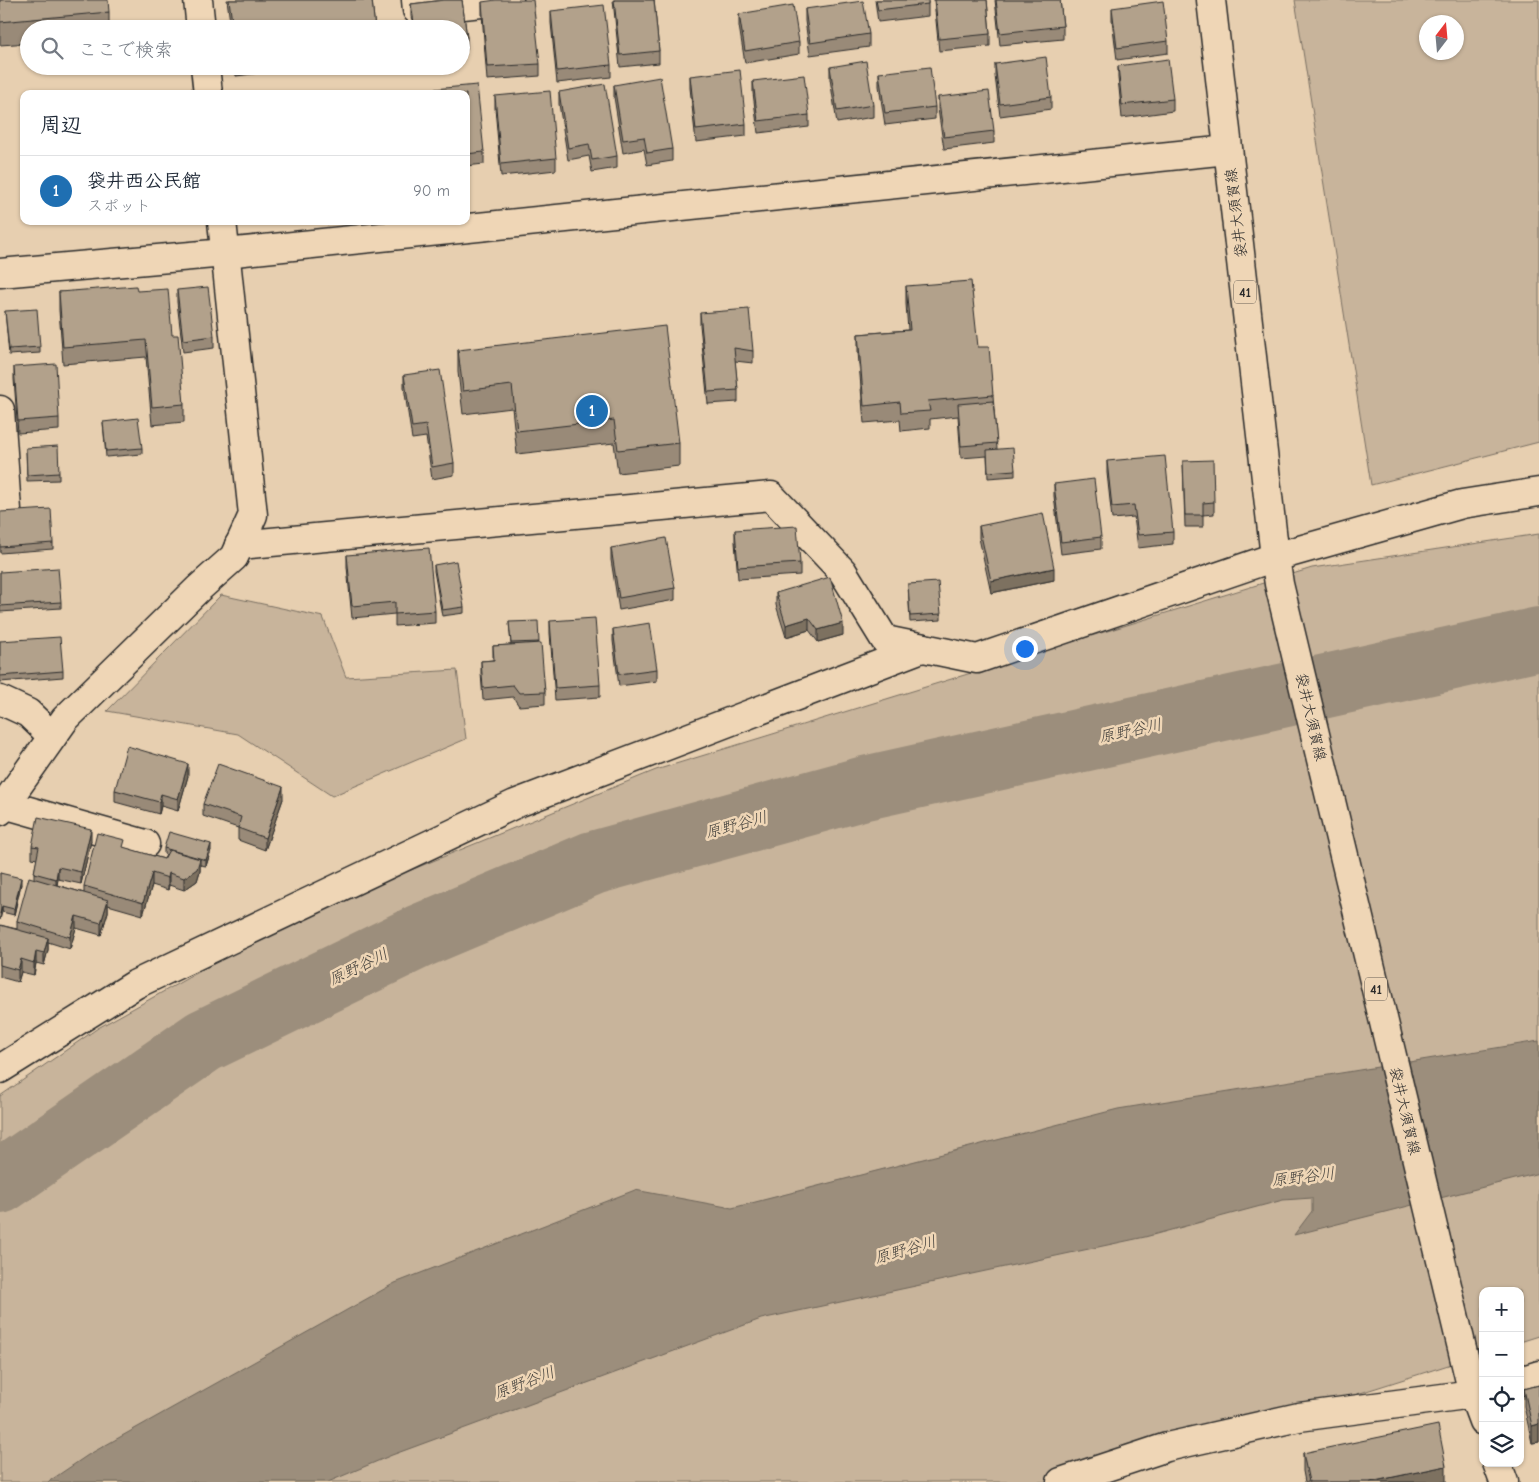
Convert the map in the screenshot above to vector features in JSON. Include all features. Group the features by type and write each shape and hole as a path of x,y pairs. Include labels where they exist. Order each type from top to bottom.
{"street":[{"path":"198,0 200,20"},
{"path":"416,0 417,10 509,0"},
{"name":"袋井大須賀線","path":"1211,0 1279,584 1478,1392"},
{"path":"206,75 208,90"},
{"path":"0,273 225,253 1228,150"},
{"path":"145,844 2,807 64,719 198,589 234,557 253,515 222,225"},
{"path":"0,410 7,510 0,511"},
{"path":"239,546 771,496 842,572 885,640 978,659 1275,557 1462,504 1539,492"},
{"path":"0,1069 136,984 514,804 922,648"},
{"path":"0,700 28,713 52,736"},
{"path":"1524,1380 1539,1375"},
{"path":"1061,1482 1167,1447 1299,1417 1478,1392"},
{"path":"1499,1467 1504,1482"}],"shaded area":[{"path":"1295,0 1539,0 1539,442 1371,485"},
{"path":"1539,534 1539,1336 1524,1341 1524,1287 1479,1287 1479,1355 1080,1482 0,1482 0,1096 98,1028 303,914 656,770 1312,568"},
{"path":"221,595 323,617 346,677 457,670 466,739 332,796 238,734 107,711"}],"water":[{"path":"1539,1041 1539,1173 1294,1235 1312,1211 1312,1198 1283,1200 1145,1237 761,1319 392,1455 328,1482 48,1482 88,1455 395,1283 635,1190 732,1208 1118,1109"}],"building":[{"path":"0,0 108,0 109,12 0,22"},
{"path":"229,0 372,0 374,20 232,20"},
{"path":"462,0 465,20 414,20 411,4"},
{"path":"533,0 540,64 487,67 482,2"},
{"path":"614,0 654,0 659,51 620,55"},
{"path":"876,0 928,0 928,4 878,10"},
{"path":"935,0 987,0 990,34 939,39"},
{"path":"996,0 1060,0 1063,26 1000,33"},
{"path":"863,1 869,34 810,43 805,9"},
{"path":"1163,1 1168,41 1117,48 1112,8"},
{"path":"604,5 611,65 557,71 551,11"},
{"path":"793,5 799,42 745,51 739,14"},
{"path":"1046,57 1051,97 1000,104 995,64"},
{"path":"1168,59 1173,99 1122,105 1118,66"},
{"path":"866,61 873,105 837,111 830,67"},
{"path":"930,67 935,107 885,113 879,73"},
{"path":"740,70 746,124 696,130 690,76"},
{"path":"804,75 809,115 758,121 753,81"},
{"path":"660,77 672,149 647,153 644,137 623,140 614,85"},
{"path":"605,84 617,156 592,160 589,144 568,148 559,92"},
{"path":"477,85 484,152 470,154 470,90 423,90"},
{"path":"550,91 556,158 501,164 495,96"},
{"path":"989,91 994,131 944,137 938,97"},
{"path":"971,281 978,347 989,347 993,395 928,401 930,411 901,413 900,402 864,406 858,334 910,330 906,286"},
{"path":"136,286 137,291 168,289 172,335 178,335 184,404 152,407 146,340 63,347 59,292"},
{"path":"208,287 214,336 183,340 177,290"},
{"path":"37,309 40,347 9,349 5,311"},
{"path":"749,309 753,351 734,348 738,390 708,392 700,313"},
{"path":"665,326 679,443 618,450 614,420 517,431 512,385 463,391 458,350"},
{"path":"56,364 59,418 18,421 14,367"},
{"path":"440,370 454,463 432,467 426,425 412,427 404,375"},
{"path":"993,401 997,443 961,446 958,404"},
{"path":"138,418 142,448 106,451 103,422"},
{"path":"58,446 59,473 27,475 26,448"},
{"path":"1013,448 1015,470 988,472 987,450"},
{"path":"1165,456 1173,532 1138,535 1134,505 1112,507 1107,461"},
{"path":"1213,460 1214,502 1203,503 1203,515 1185,515 1183,461"},
{"path":"1094,479 1101,537 1061,542 1054,484"},
{"path":"51,509 53,543 0,547 0,512"},
{"path":"1043,513 1054,568 991,581 979,526"},
{"path":"797,526 800,563 738,567 735,530"},
{"path":"666,538 675,588 619,598 611,548"},
{"path":"429,548 435,611 395,614 395,602 352,606 347,555"},
{"path":"456,561 464,607 442,610 434,565"},
{"path":"58,568 61,602 0,606 0,572"},
{"path":"830,577 843,623 818,630 809,618 786,625 776,593"},
{"path":"938,582 941,614 910,616 908,584"},
{"path":"595,618 600,685 555,688 550,621"},
{"path":"538,621 539,642 511,643 509,622"},
{"path":"650,623 657,669 619,674 613,629"},
{"path":"60,637 63,671 0,676 0,641"},
{"path":"541,643 545,692 519,693 513,685 483,688 481,661 494,660 493,646"},
{"path":"127,746 188,764 178,799 161,794 159,802 115,790"},
{"path":"218,764 283,787 265,838 238,828 241,817 203,804"},
{"path":"38,817 91,829 81,872 58,867 56,879 34,873 39,847 32,846"},
{"path":"169,832 211,844 206,860 164,848"},
{"path":"97,833 125,840 123,847 164,859 169,850 200,859 197,869 184,878 169,873 168,878 152,873 143,903 84,886"},
{"path":"0,873 21,878 14,909 2,906 0,914"},
{"path":"29,877 108,900 101,923 76,916 70,937 17,921"},
{"path":"0,925 48,938 44,953 36,951 34,963 21,959 18,970 0,965"},
{"path":"1539,1385 1539,1424 1532,1426 1524,1389"},
{"path":"1438,1425 1446,1466 1370,1482 1309,1482 1303,1453"}],"waterway":[{"name":"原野谷川","path":"0,1182 204,1041 420,936 593,863 865,788 1539,639"}],"place":[{"name":"袋井西公民館","path":"592,411"}]}
